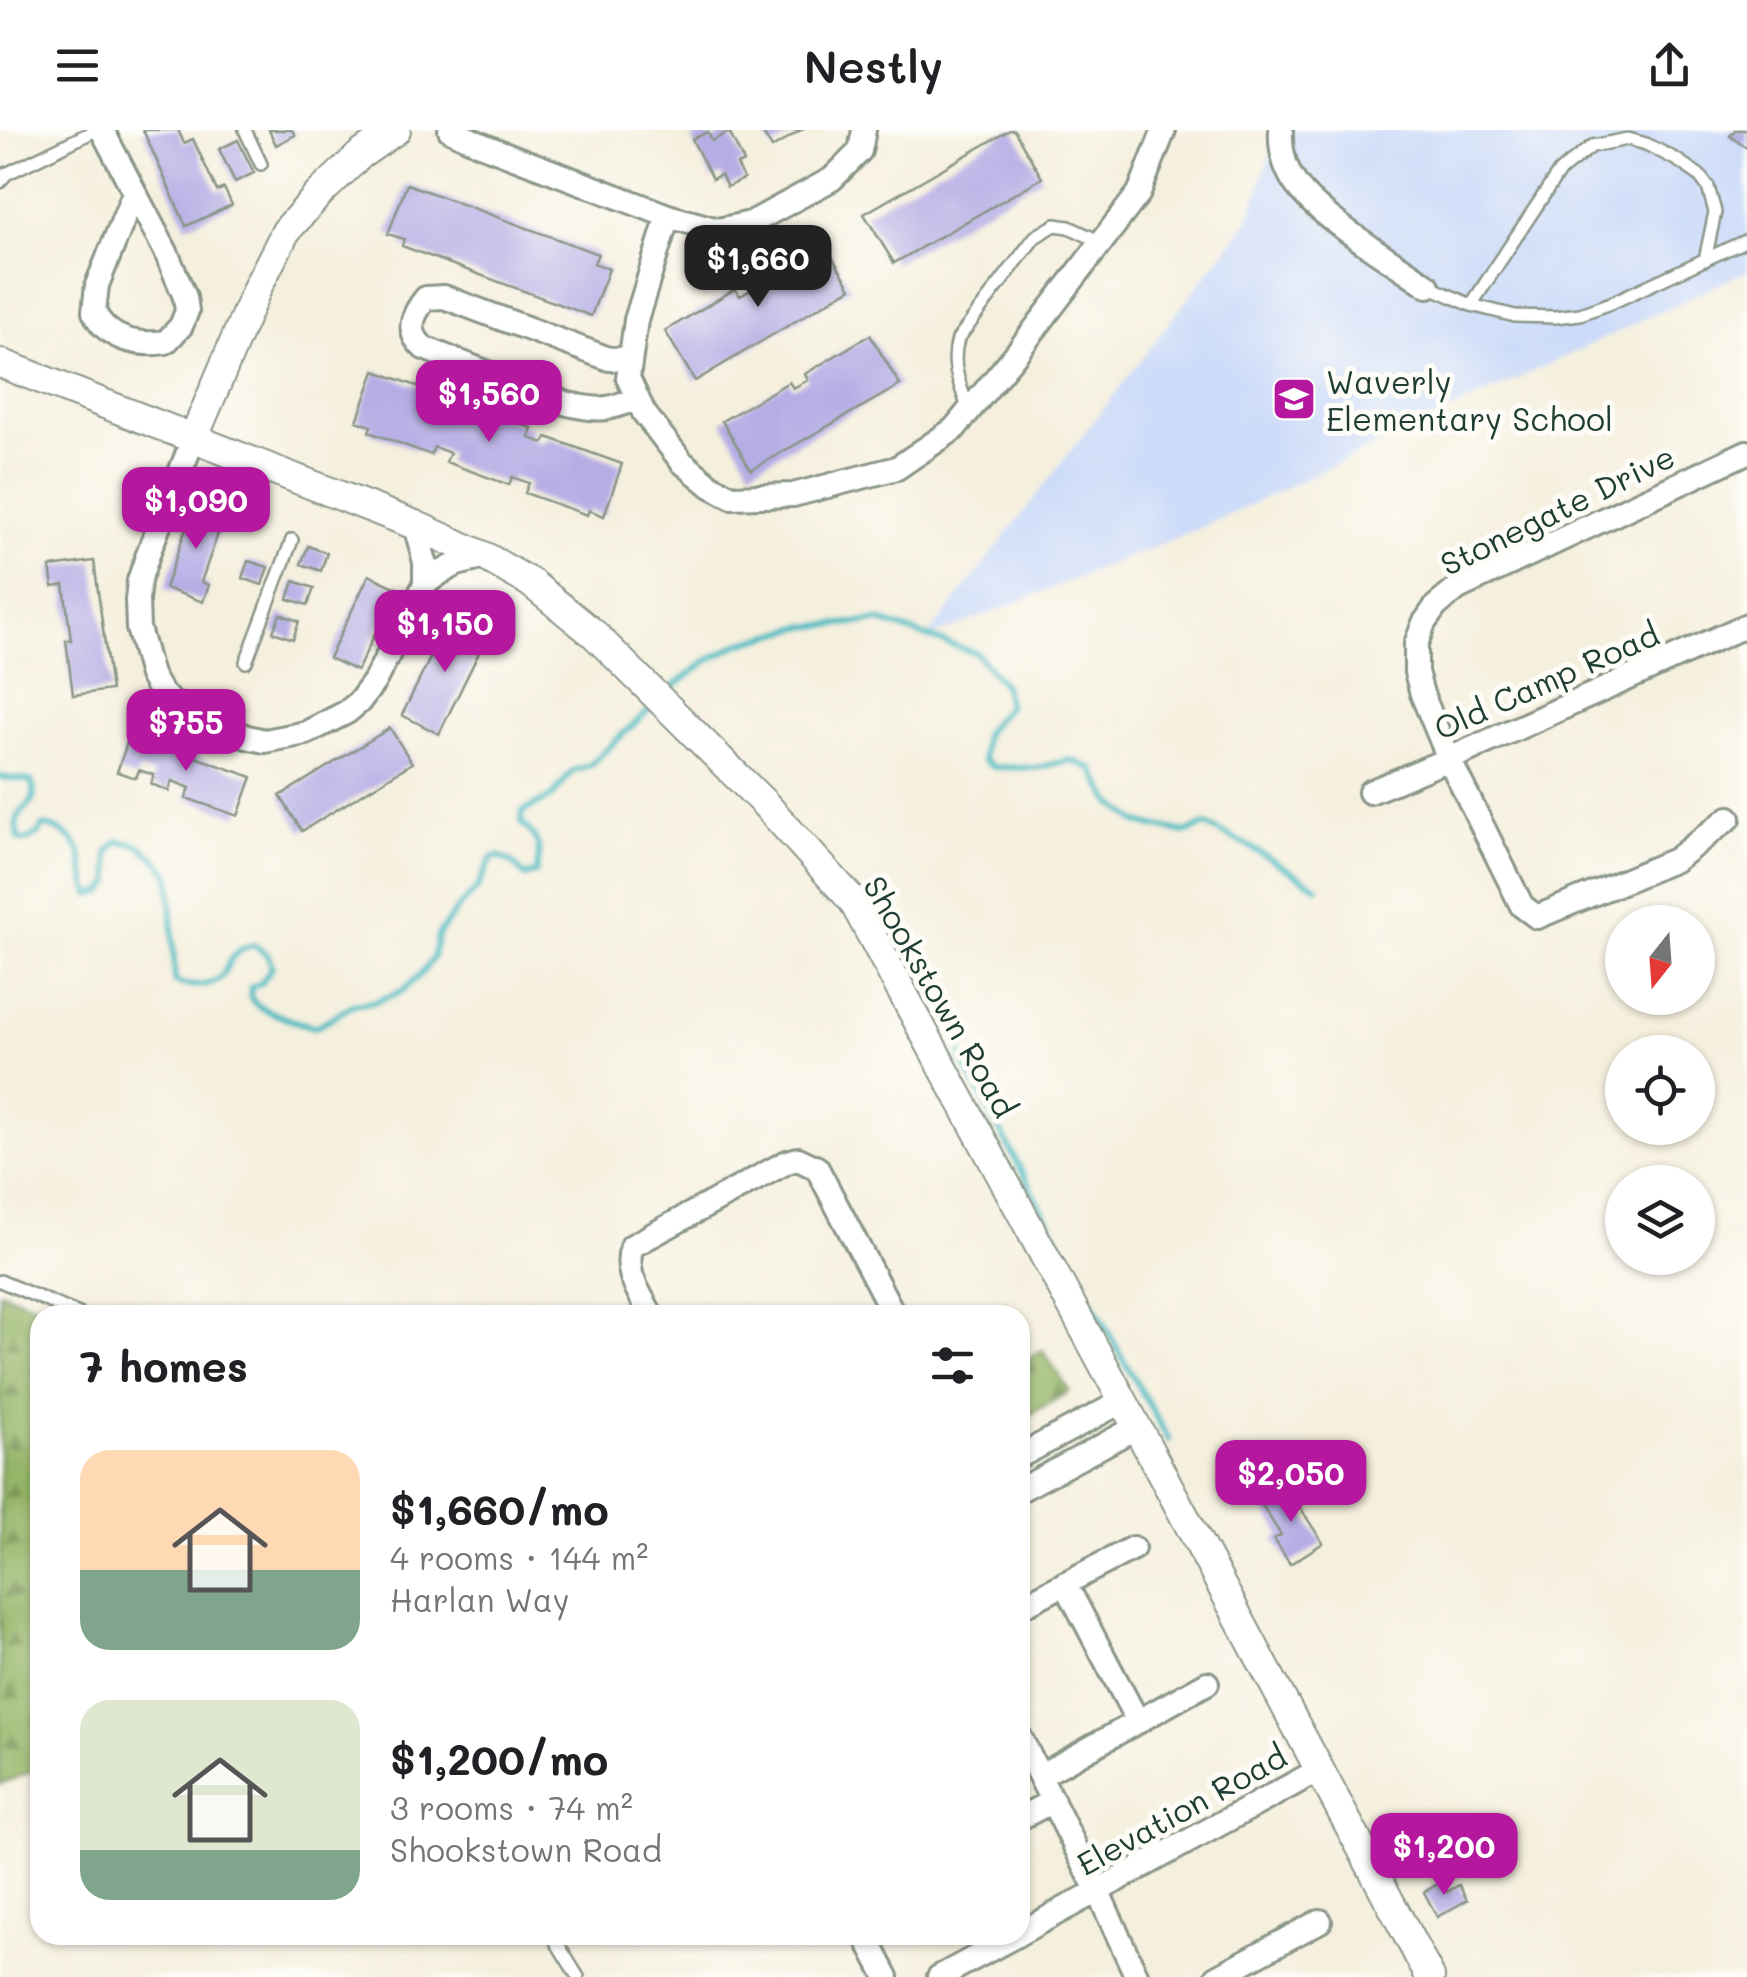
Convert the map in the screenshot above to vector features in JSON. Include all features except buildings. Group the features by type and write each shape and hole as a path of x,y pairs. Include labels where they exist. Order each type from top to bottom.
{"street":[{"path":"99,130 134,192 166,252 185,297 187,311 182,326 166,342 139,344 122,338 106,330 94,312 97,285 134,192"},
{"path":"396,130 360,155 286,231 258,286 139,581 138,628 150,675 170,701 248,737 264,741 306,733 359,702 392,651 425,584 457,564 486,557"},
{"path":"450,130 668,216 718,230 752,223 832,179 860,151 864,130"},
{"path":"668,216 636,320 628,378 644,413 682,462 711,486 732,497 793,495 897,468 954,429 1139,193 1164,130"},
{"path":"1281,130 1280,146 1286,167 1308,199 1428,286"},
{"path":"630,358 609,359 444,297 426,298 415,312 412,327 414,340 424,348 568,404 592,410 612,409 637,398"},
{"name":"Shookstown Road","path":"0,363 415,525 531,582 594,634 765,804 853,902 1430,1977"},
{"name":"Stonegate Drive","path":"1729,818 1675,860 1538,917 1522,906 1449,759 1422,694 1416,672 1416,644 1436,606 1458,588 1747,452"},
{"path":"415,525 425,562 425,584"},
{"name":"Old Camp Road","path":"1370,792 1747,624"},
{"path":"647,1305 628,1270 632,1246 798,1159 817,1168 889,1305"},
{"path":"1030,1451 1123,1401"},
{"path":"1030,1485 1137,1427"},
{"path":"1030,1602 1133,1548"},
{"path":"1065,1583 1138,1722"},
{"path":"1040,1776 1207,1682"},
{"path":"1030,1757 1137,1977"},
{"name":"Elevation Road","path":"1030,1928 1320,1770"},
{"path":"1030,1813 1053,1801"},
{"path":"1230,1974 1320,1922"},
{"path":"870,1945 887,1977"},
{"name":"Elevation Road","path":"938,1977 998,1945"}],"lane":[{"path":"0,182 6,174 99,130"},
{"path":"244,130 260,164"},
{"path":"1471,305 1559,172 1592,146 1628,139 1677,160 1699,174 1708,187 1715,212 1704,260"},
{"path":"969,410 954,370 953,353 958,339 1036,236 1055,225 1069,226 1101,242"},
{"path":"1428,286 1471,305 1515,316 1580,314 1747,240"},
{"path":"246,662 292,540"},
{"path":"0,1281 56,1305"},
{"path":"558,1945 578,1977"}],"shaded area":[{"name":"Waverly Elementary School","path":"1274,130 1747,130 1747,271 1207,525 926,639 1249,219"}],"green space":[{"path":"0,1291 34,1305 30,1305 30,1772 0,1784"},
{"path":"1043,1350 1069,1391 1030,1415 1030,1357"}],"waterway":[{"path":"665,693 707,661 739,644 801,627 880,621 976,653 1004,686 1008,705 984,734 983,760 993,767 1036,768 1071,760 1093,769 1110,801 1137,822 1184,833 1206,825 1317,887"},
{"path":"0,777 31,781 34,795 19,815 18,839 25,841 39,833 42,826 65,834 81,854 91,895 104,892 111,882 108,852 118,841 139,845 170,875 175,982 198,986 216,981 237,953 254,945 268,955 272,967 261,983 251,987 252,1000 274,1014 316,1027 353,1005 402,991 422,973 433,958 438,935 477,889 492,858 498,856 511,862 525,876 536,873 538,846 522,824 522,812 553,796 572,771 590,765 653,706"},
{"path":"961,1050 962,1060 1169,1440"}],"place":[{"name":"Waverly Elementary School","path":"1294,399"}]}
